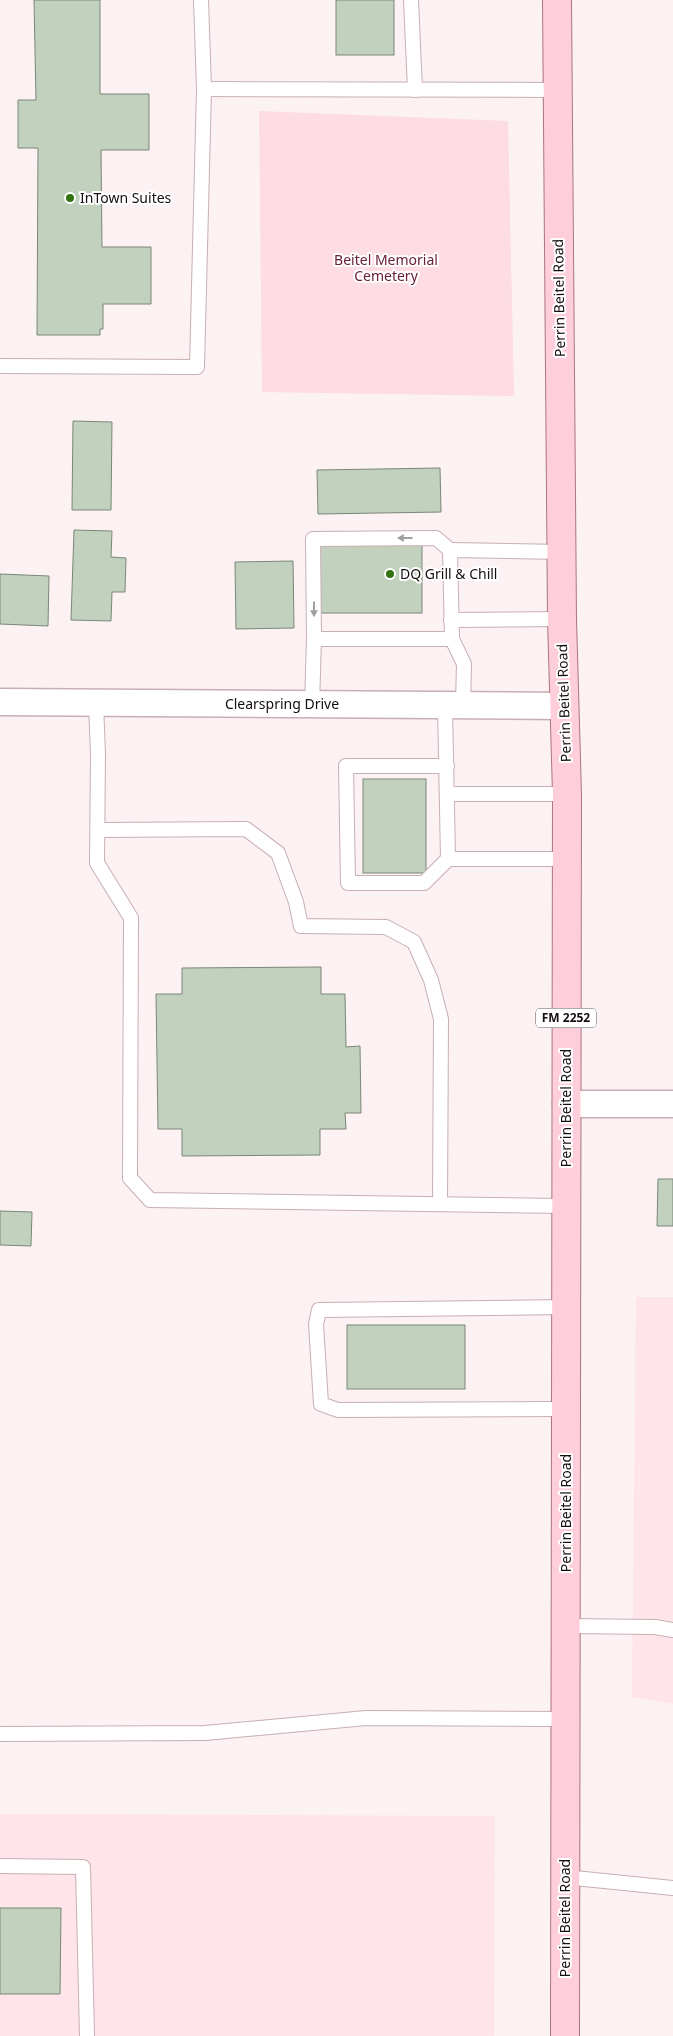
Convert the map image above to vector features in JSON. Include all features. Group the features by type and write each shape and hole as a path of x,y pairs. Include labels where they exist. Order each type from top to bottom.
{"main road":[{"name":"Perrin Beitel Road","path":"557,0 562,619 567,794 564,1719 565,2036"}],"street":[{"name":"Clearspring Drive","path":"0,702 564,706"},
{"path":"566,1104 673,1104"}],"lane":[{"path":"0,366 197,368 204,88 200,0"},
{"path":"412,0 415,90"},
{"path":"204,88 557,90"},
{"path":"312,705 314,639 313,539 436,538 450,550 562,552"},
{"path":"448,859 447,766 454,705 464,664 452,639 450,550"},
{"path":"451,620 562,619"},
{"path":"314,639 452,639"},
{"path":"96,704 97,863 131,918 130,1178 150,1200 566,1206"},
{"path":"447,766 346,766 348,883 424,883 448,859 567,859"},
{"path":"447,794 567,794"},
{"path":"98,830 246,829 278,852 296,902 301,926 386,927 414,942 431,980 441,1019 440,1204"},
{"path":"566,1307 319,1310 316,1324 321,1404 338,1410 566,1409"},
{"path":"565,1626 673,1630"},
{"path":"0,1734 205,1734 366,1718 564,1719"},
{"path":"0,1866 83,1867 87,2036"},
{"path":"565,1877 673,1888"}],"shaded area":[{"path":"636,1297 673,1297 673,1704 632,1697"},
{"path":"0,1814 495,1816 494,2036 0,2036"}],"green space":[{"name":"Beitel Memorial Cemetery","path":"259,111 508,121 514,396 262,392"}],"building":[{"name":"InTown Suites","path":"34,0 100,0 100,94 149,94 149,150 101,150 102,247 151,247 151,304 103,304 103,329 100,329 100,335 37,335 38,148 18,148 18,100 36,100"},
{"path":"336,0 394,0 394,55 336,55"},
{"path":"73,421 112,422 111,510 72,510"},
{"path":"440,468 441,512 318,514 317,470"},
{"path":"74,530 112,531 111,557 126,558 125,592 112,592 111,621 71,620"},
{"path":"319,544 422,544 422,613 319,613"},
{"path":"293,561 294,628 236,629 235,562"},
{"path":"0,574 49,576 48,626 0,624"},
{"path":"363,779 426,779 426,873 363,873"},
{"path":"321,967 321,994 345,994 346,1047 360,1046 361,1113 345,1113 346,1129 320,1129 320,1155 182,1156 182,1129 158,1129 156,994 182,994 182,968"},
{"path":"658,1179 673,1179 673,1226 657,1226"},
{"path":"0,1211 32,1212 31,1246 0,1245"},
{"path":"347,1325 465,1325 465,1389 347,1389"},
{"path":"0,1908 61,1908 60,1994 0,1994"}],"place":[{"name":"InTown Suites","path":"70,198"},
{"name":"DQ Grill & Chill","path":"390,574"}]}
